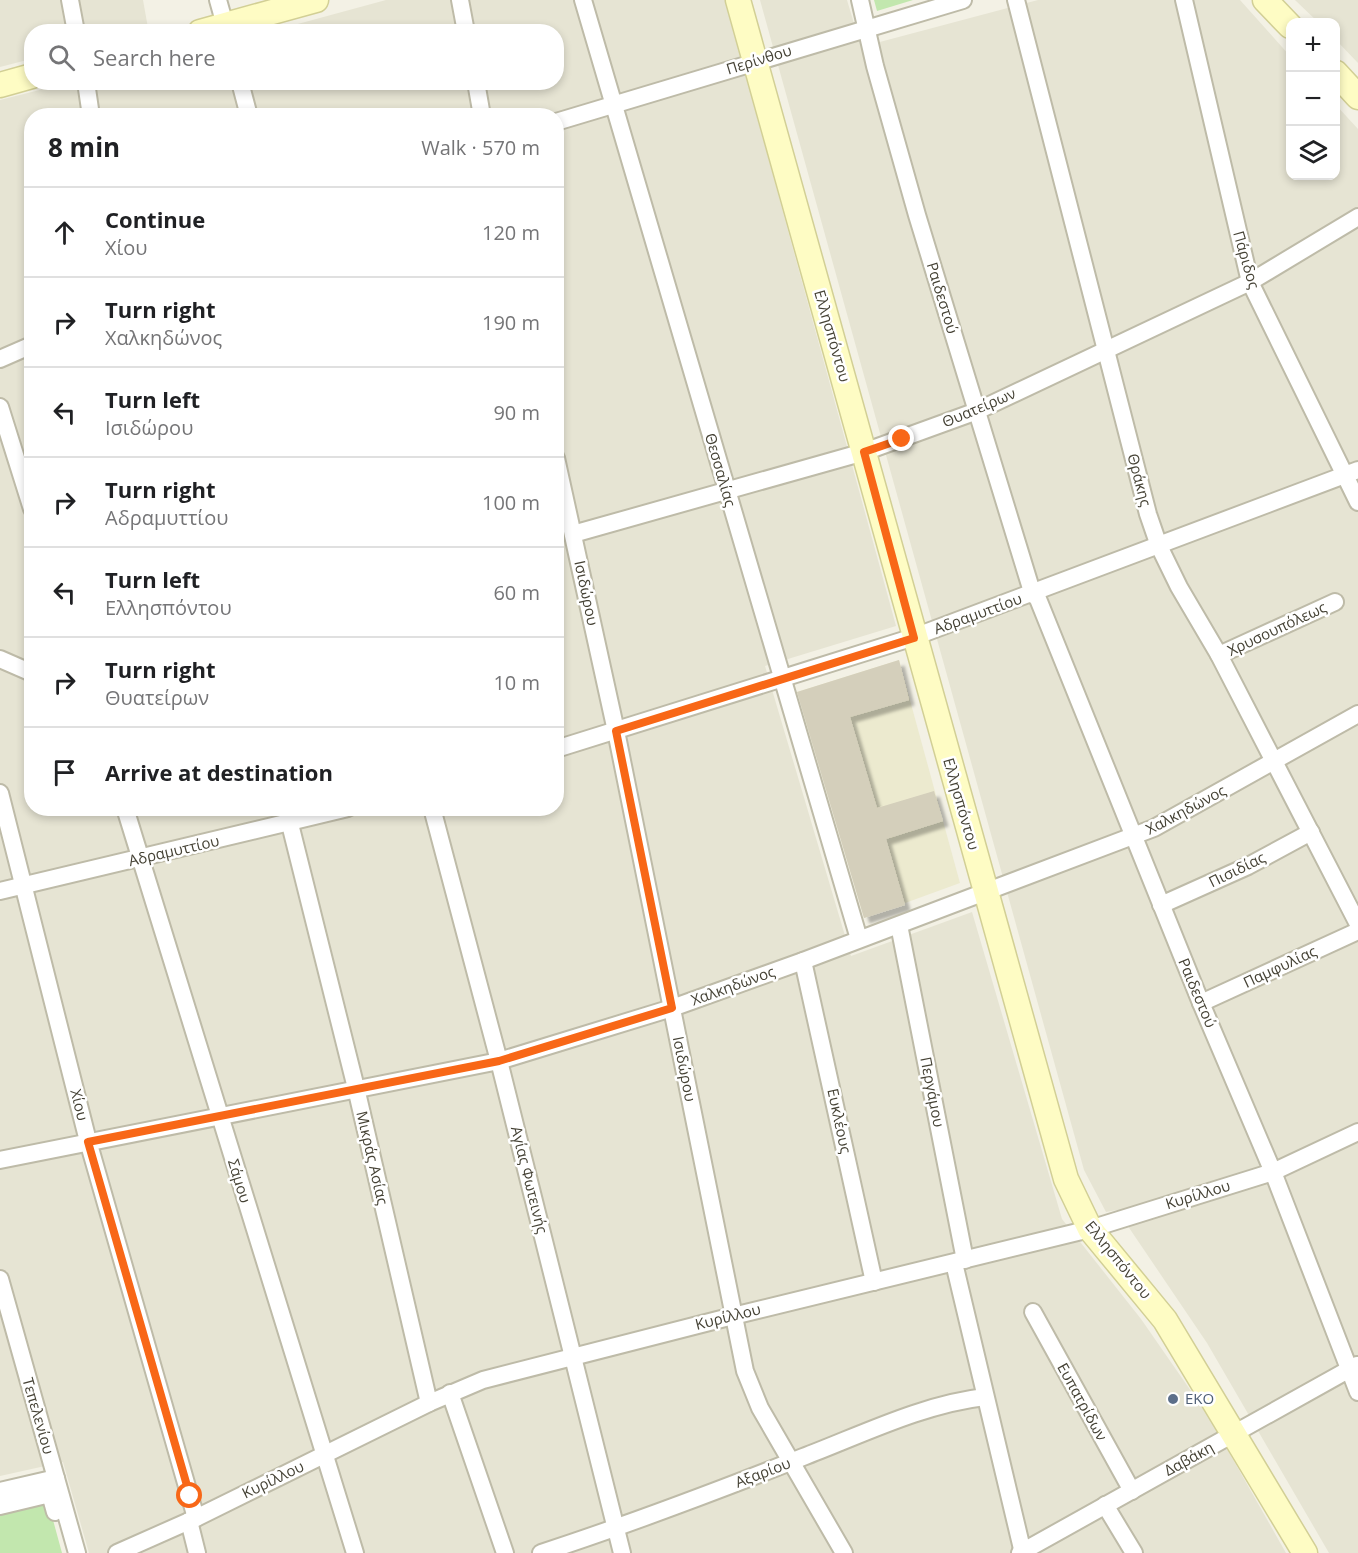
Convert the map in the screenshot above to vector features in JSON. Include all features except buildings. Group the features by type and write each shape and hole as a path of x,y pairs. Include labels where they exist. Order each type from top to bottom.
{"street":[{"path":"70,0 74,24"},
{"path":"218,0 225,24"},
{"path":"239,24 316,0"},
{"path":"460,0 464,24"},
{"name":"Θεσσαλίας","path":"583,0 859,939"},
{"name":"Ελλησπόντου","path":"738,0 1066,1179 1090,1229 1154,1304 1235,1433 1305,1553"},
{"name":"Ραιδεστού","path":"860,0 875,66 917,215 1035,594 1133,837 1353,1367 1358,1392"},
{"name":"Περίνθου","path":"564,120 963,0"},
{"name":"Θράκης","path":"1016,0 1105,352 1159,546 1219,655 1358,924"},
{"name":"Πάριδος","path":"1184,0 1250,282 1351,472 1358,502"},
{"path":"1265,0 1286,23"},
{"path":"0,85 24,78"},
{"path":"1340,78 1358,97"},
{"path":"87,90 90,108"},
{"path":"242,90 247,108"},
{"path":"477,90 481,108"},
{"name":"Θυατείρων","path":"573,534 864,452 978,411 1250,282 1358,217"},
{"path":"0,359 24,348"},
{"path":"0,407 24,484"},
{"name":"Αδραμυττίου","path":"564,747 914,638 1035,594 1351,472"},
{"name":"Ισιδώρου","path":"564,494 616,731 733,1316 752,1390 844,1553"},
{"name":"Χρυσουπόλεως","path":"1219,655 1335,602"},
{"path":"0,659 24,670"},
{"name":"Χαλκηδώνος","path":"0,1160 499,1061 672,1008 1133,837 1275,762 1358,714"},
{"name":"Χίου","path":"0,793 88,1142 193,1520 197,1553"},
{"name":"Σάμου","path":"128,816 355,1553"},
{"name":"Αδραμυττίου","path":"0,891 141,859 289,816"},
{"name":"Μικράς Ασίας","path":"289,816 356,1088 429,1403"},
{"name":"Αγίας Φωτεινής","path":"434,816 499,1061 622,1553"},
{"name":"Πισιδίας","path":"1161,905 1240,870 1311,832"},
{"name":"Περγάμου","path":"899,925 985,1397 1022,1552"},
{"name":"Παμφυλίας","path":"1201,1002 1358,931"},
{"name":"Ευκλέους","path":"803,961 874,1282"},
{"name":"Κυρίλλου","path":"117,1553 193,1520 429,1403 483,1380 1090,1229 1273,1172 1358,1132"},
{"name":"Τεπελενίου","path":"0,1279 77,1553"},
{"name":"Ευπατρίδων","path":"1033,1312 1132,1491"},
{"name":"Δαβάκη","path":"1022,1552 1353,1367"},
{"path":"450,1393 505,1553"},
{"name":"Αξαρίου","path":"541,1553 615,1528 959,1400 985,1397"},
{"path":"0,1491 56,1478"},
{"path":"0,1506 50,1494 66,1553"},
{"path":"1105,1505 1134,1553"}],"shaded area":[{"path":"0,0 143,0 147,24 24,24 24,61 0,67"},
{"path":"386,0 725,0 896,626 765,666 851,956 972,912 1062,1219 1141,1319 1209,1417 1286,1553 89,1553 63,1462 0,1476 0,100 39,90 564,90 564,24 298,24"},
{"path":"760,0 847,0 861,47 1038,0 1240,0 1286,52 1286,180 1340,180 1340,109 1358,129 1358,1553 1329,1553 1207,1343 1117,1210 1106,1212 1084,1170"},
{"path":"1295,0 1358,0 1358,63 1340,44 1340,18 1314,18"},
{"path":"899,660 960,883 864,918 797,692"}],"green space":[{"path":"874,0 913,0 877,11"},
{"path":"47,1498 62,1553 0,1553 0,1509"}],"place":[{"name":"ΕΚΟ","path":"1173,1399"}],"route":[{"path":"190,1496 88,1142 499,1061 672,1008 616,731 914,638 864,452 902,439"}]}
